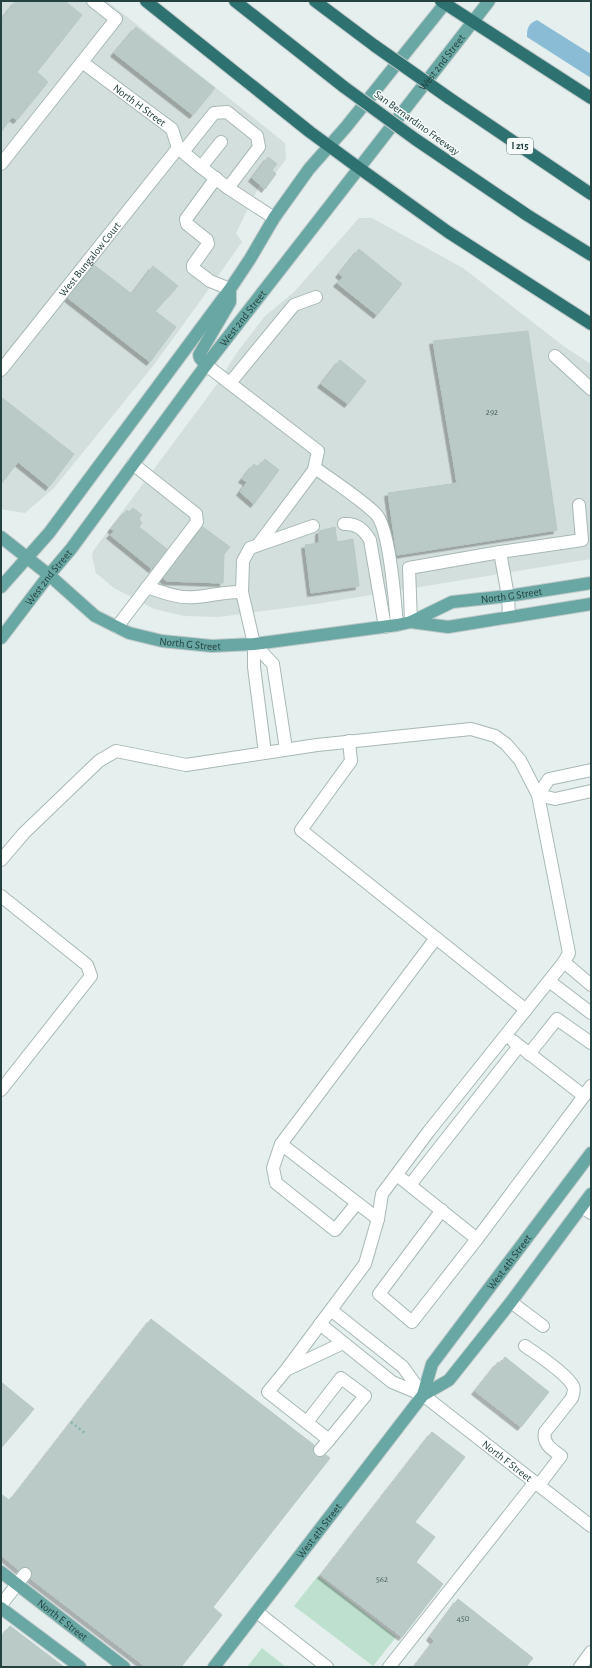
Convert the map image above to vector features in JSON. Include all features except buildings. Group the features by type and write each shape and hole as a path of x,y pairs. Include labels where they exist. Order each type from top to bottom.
{"highway":[{"path":"146,1 329,147 448,232 591,324"},
{"name":"San Bernardino Freeway","path":"235,1 344,87 415,139 521,211 591,255"},
{"name":"I 215","path":"315,1 449,98 591,194"},
{"path":"444,2 591,98"}],"main road":[{"name":"West 2nd Street","path":"1,638 49,575 71,549 206,365 489,1"},
{"path":"1,587 49,533 230,289 274,218 309,169 408,51 444,2"},
{"path":"206,365 199,355 230,301 230,289"},
{"name":"North G Street","path":"1,537 49,575 95,616 116,627 129,633 162,641 212,646 254,644 391,626 411,622 452,602 508,596 591,582"},
{"name":"North G Street","path":"411,622 448,627 591,604"},
{"name":"West 4th Street","path":"214,1667 423,1395 432,1364 591,1153"},
{"name":"West 4th Street","path":"423,1395 449,1380 586,1210 591,1194"},
{"name":"North E Street","path":"1,1572 124,1667"},
{"path":"1,1607 80,1667"}],"street":[{"path":"1,164 116,19 93,1"},
{"name":"North H Street","path":"82,62 172,129 180,150"},
{"name":"West Bungalow Court","path":"1,370 180,150 214,113 228,112 257,136 259,147 228,188"},
{"path":"201,167 221,142"},
{"path":"180,150 228,188 274,218"},
{"path":"216,178 186,219 187,224 207,240 208,244 193,265 194,268 210,281 230,289"},
{"path":"230,383 294,305 316,297"},
{"path":"556,356 591,389"},
{"path":"206,365 318,451 314,470 258,545"},
{"path":"116,627 197,522 196,514 133,464"},
{"path":"314,470 318,470 377,515 385,529 394,590 391,626"},
{"path":"411,622 409,568 500,552 582,540 579,505"},
{"path":"344,524 352,523 364,530 370,540 391,626"},
{"path":"265,753 254,667 254,644 242,592 243,561 250,548 313,526"},
{"path":"500,552 508,596 509,616"},
{"path":"147,587 166,593 194,598 232,591 242,592"},
{"path":"254,644 273,664 286,749"},
{"path":"1,860 24,833 98,761 116,751 186,765 286,749 471,728 495,736 506,744 520,760 538,795 569,953 549,982 438,1120 382,1194 378,1219 365,1264 332,1310 268,1392 329,1440"},
{"path":"349,741 351,761 301,830 526,1010"},
{"path":"538,795 549,779 591,770"},
{"path":"538,795 555,799 591,791"},
{"path":"1,896 87,965 91,976 1,1090"},
{"path":"357,1203 335,1230 276,1183 273,1168 280,1144 436,938"},
{"path":"564,962 591,984"},
{"path":"549,982 591,1013"},
{"path":"530,1054 557,1019 591,1043"},
{"path":"442,1210 379,1294 412,1322 478,1239 587,1091 530,1054 506,1036"},
{"path":"410,1185 519,1046"},
{"path":"438,1120 453,1130"},
{"path":"280,1144 378,1219"},
{"path":"397,1175 478,1239"},
{"path":"511,1302 543,1326"},
{"path":"332,1310 403,1367 423,1395"},
{"path":"320,1324 392,1382 423,1395"},
{"path":"286,1370 343,1343"},
{"path":"390,1667 537,1484 562,1456 547,1445 544,1438 545,1432 572,1398 574,1392 573,1386 566,1378 525,1346"},
{"path":"307,1422 341,1378 365,1396 320,1450"},
{"name":"North F Street","path":"423,1395 591,1526"},
{"path":"1,1607 25,1574"},
{"path":"257,1612 327,1667"},
{"path":"580,1667 591,1652"}],"path":[{"path":"71,1422 86,1434"}],"shaded area":[{"path":"1,1 107,1 285,143 286,159 272,178 261,182 236,233 242,242 153,366 54,488 25,513 1,509"},
{"path":"359,218 372,218 463,268 566,348 591,364 591,559 316,604 219,617 184,616 154,609 114,588 96,573 92,557 93,551 215,387 238,351 265,316 294,292"}],"green space":[{"path":"318,1576 396,1637 373,1666 294,1606"},
{"path":"262,1648 286,1667 247,1667"}],"water":[{"path":"537,20 591,54 591,78 527,37 529,27"}]}
